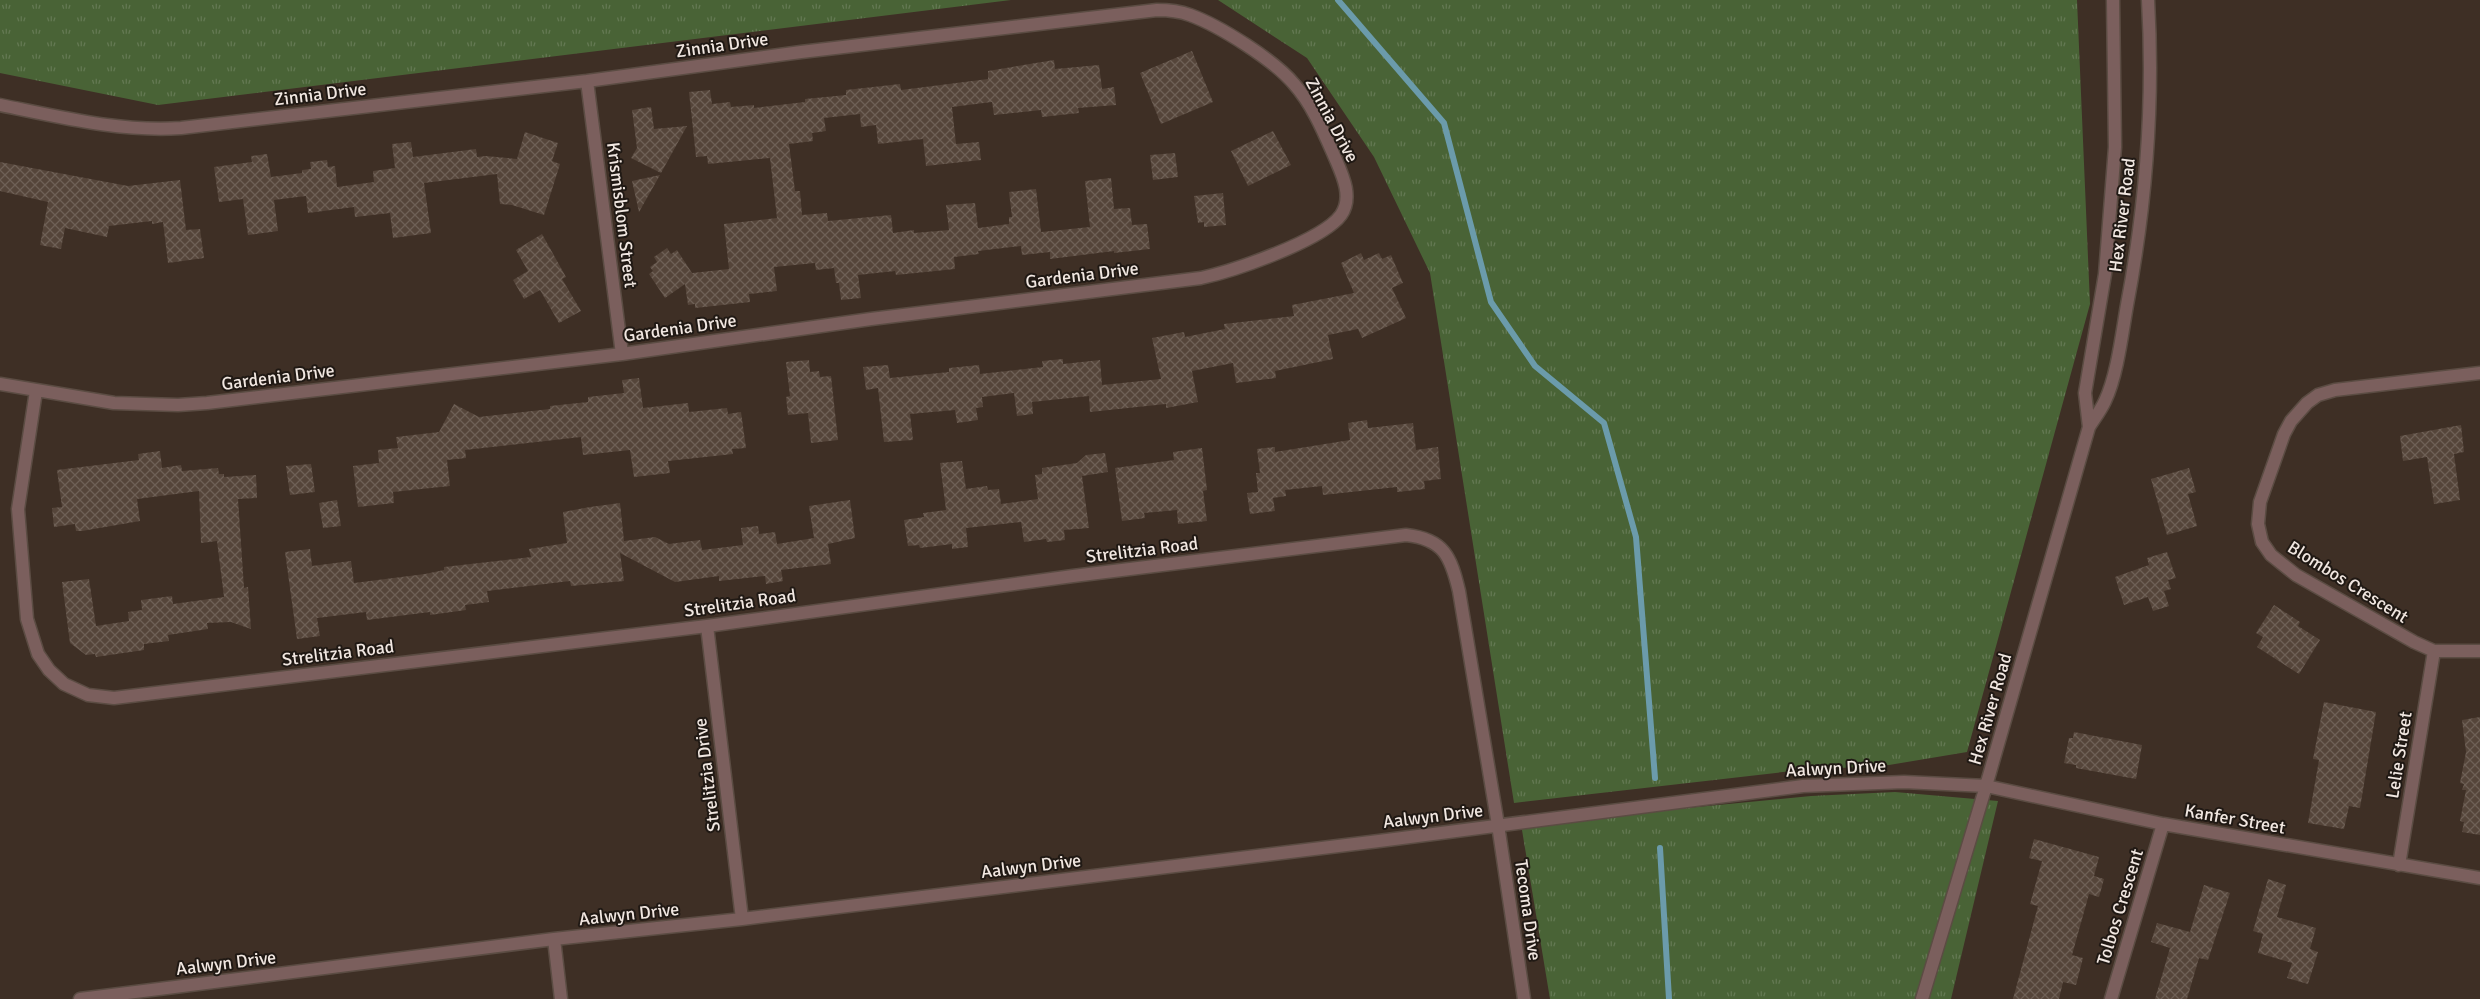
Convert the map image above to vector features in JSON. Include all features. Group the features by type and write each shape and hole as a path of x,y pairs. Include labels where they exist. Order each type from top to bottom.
{"street":[{"name":"Hex River Road","path":"2089,427 2085,393 2105,274 2115,147 2113,0"},
{"name":"Hex River Road","path":"1922,999 1986,786 2089,427 2106,401 2117,358 2133,275 2145,181 2151,112 2148,0"},
{"name":"Zinnia Drive","path":"0,105 97,124 153,130 587,81 811,51 1157,10 1175,11 1202,20 1247,47 1278,68 1295,84 1322,131 1342,176 1346,189 1345,206"},
{"name":"Krismisblom Street","path":"587,81 622,354"},
{"name":"Gardenia Drive","path":"0,384 114,403 178,405 622,354 871,319 1200,278 1251,264 1301,241 1333,222 1345,206"},
{"name":"Blombos Crescent","path":"2480,373 2335,390 2318,396 2298,411 2284,434 2260,502 2258,524 2262,542 2281,565 2379,624 2434,650 2480,651"},
{"name":"Strelitzia Road","path":"36,391 18,508 27,619 38,654 49,670 64,684 88,695 114,698 707,626 1073,576 1406,535 1421,537 1441,548 1454,569 1498,825"},
{"name":"Strelitzia Drive","path":"707,626 742,919"},
{"name":"Lelie Street","path":"2399,865 2434,650"},
{"name":"Aalwyn Drive","path":"80,999 554,939 742,919 1803,786 1904,782 1986,786"},
{"name":"Kanfer Street","path":"1986,786 2163,824 2480,878"},
{"name":"Tolbos Crescent","path":"2111,999 2163,824"},
{"name":"Tecoma Drive","path":"1498,825 1524,999"},
{"path":"554,939 561,999"}],"green space":[{"path":"0,0 1011,0 158,105 0,73"},
{"path":"1218,0 2077,0 2090,304 1967,752 1889,765 1792,771 1514,803 1430,273 1374,157 1307,58"},
{"path":"1895,792 1998,801 1951,999 1550,999 1521,824 1811,796"}],"building":[{"path":"1192,51 1213,102 1161,124 1140,73"},
{"path":"1054,60 1055,69 1099,65 1102,89 1114,87 1116,105 1078,108 1079,113 1042,117 1041,110 994,115 992,102 952,107 956,144 979,142 981,160 926,166 923,139 878,144 876,125 861,127 860,114 824,118 826,131 812,133 813,141 789,144 795,191 800,191 802,215 827,213 828,221 891,215 893,233 914,230 914,233 949,230 946,205 975,203 978,228 1009,224 1009,217 1012,217 1009,192 1036,189 1041,232 1090,227 1085,181 1111,178 1114,209 1130,208 1132,225 1147,224 1150,249 1114,253 1114,251 1050,259 1050,252 1022,255 1021,246 978,251 979,254 954,257 955,269 896,275 895,271 858,275 861,298 841,300 839,283 836,283 834,268 816,270 815,263 774,267 777,291 749,294 750,302 695,308 695,304 688,305 685,284 665,298 649,274 653,271 650,267 657,262 654,257 667,248 671,254 677,250 692,273 729,269 724,224 777,218 770,158 708,164 707,156 696,157 689,92 710,90 712,104 730,102 731,107 754,105 754,108 805,102 805,99 846,95 846,90 900,84 901,90 988,79 988,71"},
{"path":"651,107 654,129 687,126 661,173 631,158 637,148 632,110"},
{"path":"1273,131 1291,165 1248,186 1231,151"},
{"path":"525,132 558,143 552,161 560,164 544,215 512,205 500,204 497,174 424,183 431,233 393,238 390,213 355,217 354,207 308,213 306,196 274,200 278,231 248,235 243,199 219,202 214,167 252,162 251,156 267,154 271,177 302,173 302,170 311,169 310,162 327,160 328,167 335,166 337,187 374,182 373,171 395,168 392,144 411,142 413,157 476,149 477,157 517,159"},
{"path":"1175,153 1178,177 1153,180 1150,155"},
{"path":"0,162 128,186 180,180 186,230 200,229 204,258 168,263 163,222 152,224 152,221 109,226 107,237 65,228 61,249 40,245 48,202 0,191"},
{"path":"660,175 639,212 632,181"},
{"path":"1223,193 1226,225 1204,227 1204,222 1198,223 1194,196"},
{"path":"542,234 566,277 562,279 581,311 559,323 540,290 524,299 513,280 528,271 516,250"},
{"path":"1361,253 1364,260 1379,253 1382,259 1391,255 1403,283 1392,288 1406,318 1362,338 1358,329 1328,335 1333,359 1275,371 1276,378 1236,383 1233,363 1192,371 1198,402 1166,408 1166,404 1090,412 1089,396 1032,402 1033,414 1017,416 1014,393 982,397 983,407 976,408 978,420 957,423 955,410 910,414 913,440 884,442 878,388 866,390 863,367 888,365 890,378 949,372 949,368 979,365 980,374 1043,367 1042,361 1063,359 1063,364 1100,360 1102,385 1161,379 1152,338 1184,332 1185,337 1225,329 1224,324 1294,316 1292,305 1354,293 1341,263"},
{"path":"809,360 810,372 819,371 820,377 831,376 838,440 811,443 808,413 788,415 786,397 790,396 786,362"},
{"path":"639,378 643,408 688,403 689,412 727,408 728,414 741,412 746,448 732,449 733,454 668,461 670,473 634,477 630,450 583,455 581,437 465,450 466,458 447,460 450,486 393,492 394,503 358,507 353,466 379,463 378,450 398,448 396,437 439,432 454,404 479,417 550,409 550,406 588,402 588,397 624,393 622,380"},
{"path":"1367,420 1368,428 1413,423 1416,450 1438,447 1441,479 1424,481 1425,489 1397,492 1397,487 1323,495 1322,486 1285,490 1286,496 1273,498 1275,511 1250,514 1247,493 1258,492 1256,473 1260,473 1257,449 1275,447 1275,452 1350,440 1348,423"},
{"path":"2461,425 2464,452 2454,454 2460,500 2434,504 2427,457 2403,461 2400,436"},
{"path":"1202,448 1207,490 1203,491 1207,521 1178,524 1177,510 1144,513 1145,518 1122,521 1115,468 1174,460 1173,452"},
{"path":"160,451 162,468 181,465 182,471 218,468 219,474 224,474 224,477 256,475 257,498 238,499 244,588 248,587 251,629 231,622 207,623 208,629 168,635 169,641 144,644 144,650 96,657 95,654 86,655 70,643 62,582 89,579 96,626 129,621 128,612 142,610 141,600 172,596 173,604 224,597 217,541 201,543 199,491 137,499 140,521 82,531 76,531 75,524 54,527 52,508 62,507 57,470 139,460 138,454"},
{"path":"1105,453 1108,472 1082,476 1089,528 1064,530 1065,540 1047,542 1046,539 1024,542 1021,522 966,528 968,547 952,549 952,544 920,548 919,545 908,546 904,520 924,517 923,513 946,510 940,463 962,461 966,489 987,486 988,490 999,489 1001,504 1038,499 1035,475 1042,474 1042,468 1077,463 1086,455"},
{"path":"311,464 315,492 290,495 286,466"},
{"path":"2189,468 2196,492 2188,494 2197,526 2167,535 2151,479"},
{"path":"337,500 341,526 323,528 319,503"},
{"path":"850,500 855,538 828,544 831,564 781,570 783,581 766,584 765,576 719,581 719,576 675,582 620,553 624,581 571,586 570,581 487,591 489,602 465,605 466,610 430,615 430,612 367,620 366,612 317,618 320,636 297,639 285,552 310,549 312,566 351,561 354,583 425,574 444,570 444,567 531,557 529,549 567,543 563,512 590,507 620,503 624,541 655,537 669,544 700,540 702,550 743,545 741,528 758,526 759,534 775,532 777,544 814,538 809,506"},
{"path":"2167,552 2176,578 2168,580 2171,589 2164,591 2169,606 2153,611 2148,597 2124,605 2115,577 2149,565 2147,558"},
{"path":"2274,605 2300,622 2298,626 2320,640 2299,674 2257,647 2263,637 2256,633"},
{"path":"2324,702 2376,712 2360,808 2349,806 2344,829 2308,823 2319,760 2313,759"},
{"path":"2480,717 2480,835 2462,832 2464,822 2460,821 2466,790 2462,790 2464,784 2460,783 2466,752 2462,720"},
{"path":"2074,732 2142,745 2136,779 2076,768 2076,765 2064,763 2069,738 2073,738"},
{"path":"2034,839 2099,857 2094,876 2104,879 2099,897 2089,894 2072,955 2083,958 2076,985 2063,982 2059,999 2013,999 2038,906 2030,904 2042,861 2029,858"},
{"path":"2268,879 2286,885 2277,917 2316,928 2310,949 2318,952 2308,984 2287,978 2292,963 2258,953 2263,934 2253,931"},
{"path":"2204,885 2230,893 2208,960 2199,958 2187,999 2155,999 2170,948 2151,942 2157,923 2190,932"}],"waterway":[{"path":"1338,0 1444,123 1491,302 1535,366 1604,423 1636,537 1655,778"},
{"path":"1660,848 1669,999"}]}
